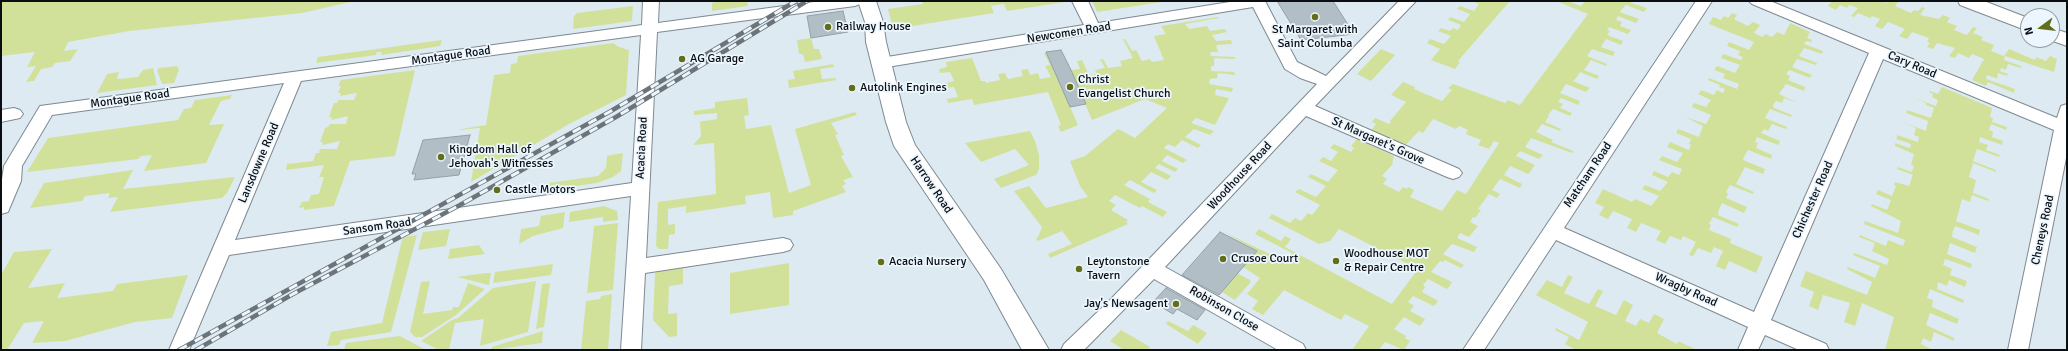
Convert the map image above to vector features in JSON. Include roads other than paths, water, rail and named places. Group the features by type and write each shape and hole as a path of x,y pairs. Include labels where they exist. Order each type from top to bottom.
{"main road":[{"name":"Harrow Road","path":"867,1 874,22 881,63 896,122 908,151 993,274 1022,330 1036,350"},
{"path":"1967,1 2020,22"}],"street":[{"name":"Acacia Road","path":"630,350 651,1"},
{"name":"Montague Road","path":"1,207 12,181 13,166 46,110 855,1"},
{"path":"1080,1 1093,29"},
{"name":"Newcomen Road","path":"881,63 1257,1"},
{"path":"1257,1 1291,65 1306,74 1328,83"},
{"name":"Woodhouse Road","path":"1071,350 1080,343 1152,269 1304,108 1408,1"},
{"name":"Matcham Road","path":"1473,350 1704,1"},
{"name":"Cary Road","path":"1757,1 1878,51 2066,122"},
{"name":"Chichester Road","path":"1748,350 1878,51"},
{"name":"Lansdowne Road","path":"223,249 295,76"},
{"name":"St Margaret's Grove","path":"1304,108 1453,173"},
{"name":"Cheneys Road","path":"2018,350 2066,122"},
{"name":"Sansom Road","path":"223,249 640,188"},
{"name":"Wragby Road","path":"1552,230 1819,350"},
{"path":"636,267 783,245"},
{"path":"179,350 223,249"},
{"name":"Robinson Close","path":"1152,269 1296,350"}],"railway":[{"path":"179,350 611,111 796,1"},
{"path":"196,350 293,294 460,205 616,117 807,1"}],"place":[{"name":"St Margaret with Saint Columba","path":"1315,17"},
{"name":"Railway House","path":"828,27"},
{"name":"AG Garage","path":"682,59"},
{"name":"Christ Evangelist Church","path":"1070,87"},
{"name":"Autolink Engines","path":"852,88"},
{"name":"Kingdom Hall of Jehovah's Witnesses","path":"441,157"},
{"name":"Castle Motors","path":"497,190"},
{"name":"Crusoe Court","path":"1223,259"},
{"name":"Woodhouse MOT & Repair Centre","path":"1336,261"},
{"name":"Acacia Nursery","path":"881,262"},
{"name":"Leytonstone Tavern","path":"1079,269"},
{"name":"Jay's Newsagent","path":"1176,304"}]}
